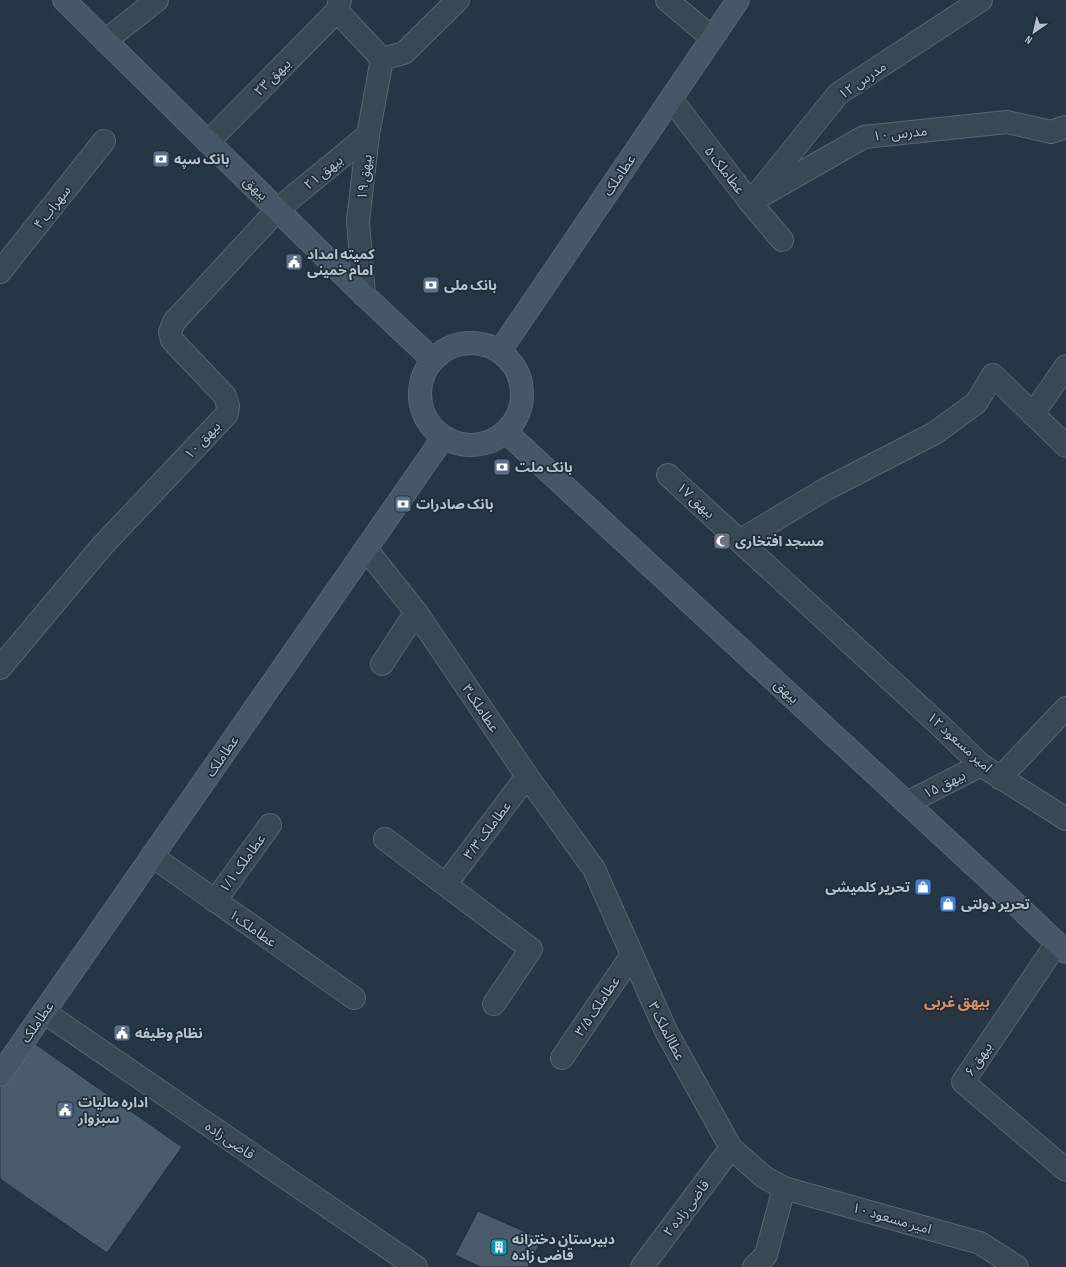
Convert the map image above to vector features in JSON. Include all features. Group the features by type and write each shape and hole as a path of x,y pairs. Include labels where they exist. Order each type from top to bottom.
{"main road":[{"name":"بیهق","path":"64,0 432,360"},
{"name":"عطاملک","path":"500,351 738,0"},
{"path":"472,342 486,345 500,351 515,368 519,375 523,390 522,405 516,420 506,432 494,441 477,446 459,445 443,438 430,426 422,410 419,392 423,375 432,360 444,350 457,344 472,342"},
{"name":"بیهق","path":"506,432 907,803 1061,948"},
{"name":"عطاملک","path":"0,1075 443,438"}],"street":[{"path":"105,41 157,0"},
{"path":"338,6 382,59 404,53 458,0"},
{"path":"667,0 712,38"},
{"name":"مدرس ۱۲","path":"750,202 838,94 981,0"},
{"name":"بیهق ۲۳","path":"208,142 338,6"},
{"name":"بیهق ۱۹","path":"364,295 358,221 368,135 382,59"},
{"name":"عطاملک ۵","path":"671,99 750,202 782,240"},
{"name":"مدرس ۱۰","path":"750,202 864,137 1007,122 1051,132 1066,127"},
{"name":"بیهق ۲۱","path":"278,209 368,135"},
{"name":"سهراب ۴","path":"0,272 104,141"},
{"name":"بیهق ۱۰","path":"0,668 103,545 227,414 228,406 225,396 172,340 170,332 174,322 278,209"},
{"path":"1033,414 1066,366"},
{"path":"741,540 826,489 935,433 976,403 993,375 1066,446"},
{"name":"بیهق ۱۷","path":"668,475 741,540 863,654"},
{"name":"عطاملک۳","path":"366,549 416,612 527,776 594,869"},
{"path":"382,664 416,612"},
{"name":"امیر مسعود ۱۲","path":"863,654 981,765 1066,819"},
{"path":"1000,778 1066,708"},
{"name":"بیهق ۱۵","path":"907,803 981,765"},
{"name":"عطاملک ۳/۳","path":"446,884 527,776"},
{"name":"عطاملک ۱/۱","path":"215,901 270,825"},
{"path":"385,840 446,884 531,949 494,1004"},
{"name":"عطاملک۱","path":"152,856 354,998"},
{"name":"عطاالملک ۳","path":"594,869 666,1032 730,1148 764,1177"},
{"name":"بیهق ۶","path":"1061,948 963,1082 1066,1170"},
{"name":"عطاملک ۳/۵","path":"562,1058 632,955"},
{"name":"قاضی زاده","path":"44,1012 416,1267"},
{"name":"قاضی زاده ۲","path":"642,1267 730,1148"},
{"name":"امیر مسعود ۱۰","path":"764,1177 784,1188 980,1243 1017,1267"},
{"path":"754,1267 766,1255 784,1188"}],"building":[{"name":"اداره مالیات سبزوار","path":"24,1036 182,1147 107,1253 0,1179 0,1073"},
{"name":"دبیرستان دخترانه قاضی زاده","path":"478,1211 542,1239 528,1267 480,1267 455,1255"}],"place":[{"name":"بانک سپه","path":"161,159"},
{"name":"کمیته امداد امام خمینی","path":"294,262"},
{"name":"بانک ملی","path":"431,285"},
{"name":"بانک ملت","path":"502,467"},
{"name":"بانک صادرات","path":"403,504"},
{"name":"مسجد افتخاری","path":"722,541"},
{"name":"تحریر کلمیشی","path":"923,887"},
{"name":"تحریر دولتی","path":"948,904"},
{"name":"نظام وظیفه","path":"122,1033"},
{"name":"اداره مالیات سبزوار","path":"65,1110"},
{"name":"دبیرستان دخترانه قاضی زاده","path":"499,1247"}],"district":[{"name":"بیهق غربی","path":"957,1002"}]}
